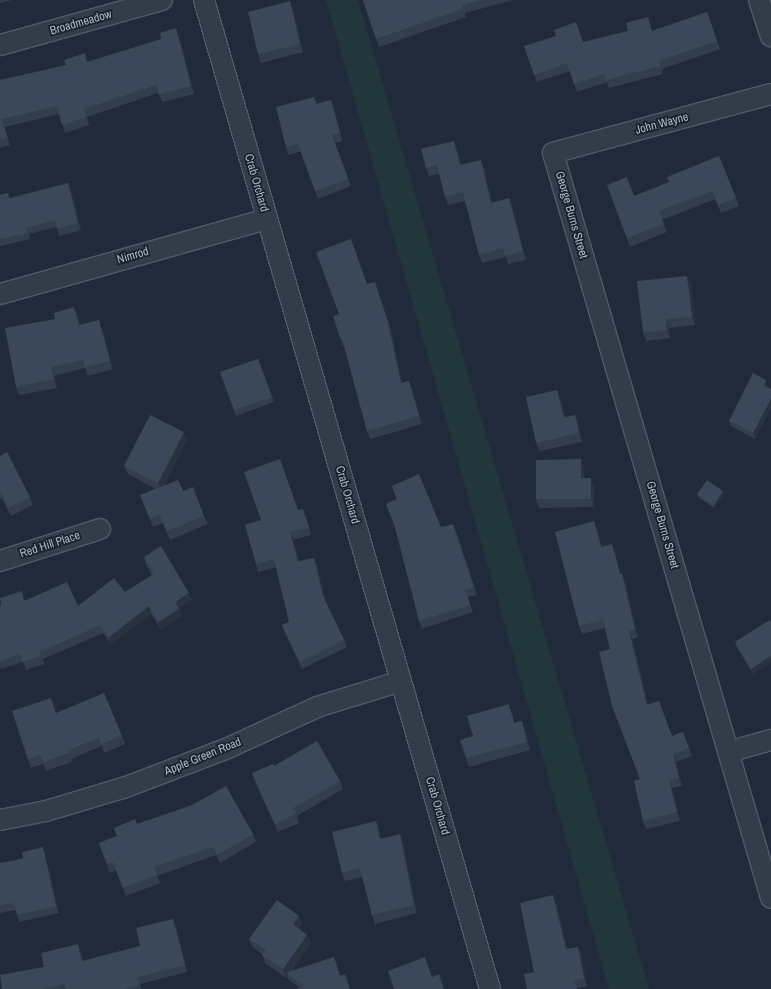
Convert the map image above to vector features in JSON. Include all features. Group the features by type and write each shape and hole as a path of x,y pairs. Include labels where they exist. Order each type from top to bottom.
{"street":[{"name":"Broadmeadow","path":"0,45 162,0"},
{"name":"Crab Orchard","path":"204,0 490,989"},
{"path":"759,0 771,36"},
{"name":"John Wayne","path":"553,153 771,94"},
{"name":"George Burns Street","path":"553,153 771,898"},
{"name":"Nimrod","path":"0,294 267,219"},
{"name":"Red Hill Place","path":"0,561 100,528"},
{"name":"Apple Green Road","path":"0,820 46,811 126,787 228,748 317,707 401,681"},
{"path":"728,752 771,740"}],"green space":[{"path":"326,0 358,0 649,989 609,989"}],"building":[{"path":"363,0 481,0 462,5 463,9 376,39"},
{"path":"290,1 300,44 258,54 248,12"},
{"path":"707,12 717,41 659,61 660,66 606,80 605,74 574,84 567,63 534,75 524,46 556,36 554,30 576,22 583,42 628,31 626,23 648,17 652,31"},
{"path":"176,28 191,86 159,94 156,85 84,109 86,117 62,125 57,106 2,119 7,137 0,139 0,80 66,65 64,60 85,53 87,62 161,39 160,33"},
{"path":"314,97 316,104 331,100 340,133 332,135 348,179 315,191 298,144 286,147 276,107"},
{"path":"454,141 460,165 481,160 491,203 509,198 523,251 505,256 503,248 479,255 463,192 445,197 437,165 426,168 421,149"},
{"path":"719,156 736,198 718,205 712,191 659,211 664,224 627,238 607,185 627,177 634,196 669,182 667,177"},
{"path":"68,183 78,223 57,229 55,220 26,228 28,233 0,239 0,195 8,193 9,199"},
{"path":"351,239 367,284 375,282 388,322 401,383 409,381 419,416 367,431 342,338 340,338 333,316 339,314 316,252"},
{"path":"687,276 692,317 666,319 667,330 643,332 637,281"},
{"path":"74,307 79,325 99,320 110,361 85,367 83,360 51,367 54,379 16,387 5,328 55,319 54,313"},
{"path":"258,359 272,397 234,410 220,372"},
{"path":"753,373 766,380 764,385 771,389 771,399 753,433 729,421"},
{"path":"557,390 564,418 575,415 579,433 536,443 526,397"},
{"path":"150,415 184,432 158,483 124,466"},
{"path":"7,452 30,497 8,508 0,492 0,456"},
{"path":"280,459 298,510 303,509 309,528 290,532 298,562 314,558 323,596 344,640 300,662 282,625 289,622 274,559 256,564 245,525 261,520 244,472"},
{"path":"581,459 581,478 591,478 591,499 536,499 536,460"},
{"path":"419,474 441,527 453,524 474,587 465,590 470,605 419,621 395,526 386,504 397,499 392,486"},
{"path":"178,480 183,491 193,487 204,516 167,531 159,514 150,519 140,495"},
{"path":"707,480 723,491 713,506 697,494"},
{"path":"594,521 601,547 612,544 620,574 622,574 635,629 629,631 647,705 659,701 672,736 683,732 689,748 673,754 679,778 669,780 677,812 643,821 634,781 640,779 612,706 599,652 610,649 603,620 579,626 555,532"},
{"path":"161,546 189,593 175,602 179,609 158,622 149,606 109,637 100,625 40,652 41,656 23,662 20,654 0,661 0,598 22,591 24,601 67,582 78,606 114,578 125,592 154,574 144,557"},
{"path":"770,620 771,656 751,669 735,642"},
{"path":"104,693 122,736 101,744 99,738 68,750 69,753 43,762 40,755 28,760 12,711 51,698 56,713"},
{"path":"509,704 514,723 522,721 527,742 466,758 460,740 473,736 467,716"},
{"path":"317,741 340,781 293,808 296,814 275,824 252,773 273,764 274,766"},
{"path":"226,786 253,834 217,855 213,847 154,867 157,875 123,888 113,862 107,864 99,843 117,836 114,828 135,819 137,824 192,805"},
{"path":"376,821 380,839 400,834 414,905 372,915 360,868 342,873 332,832"},
{"path":"43,847 56,906 17,915 14,903 0,905 0,863 23,859 22,852"},
{"path":"553,895 566,949 578,947 584,978 574,980 577,989 527,989 524,974 534,972 520,903"},
{"path":"277,900 299,916 293,924 307,935 283,969 262,955 266,950 249,939"},
{"path":"173,919 185,965 137,977 140,985 125,989 66,989 64,984 43,989 2,989 0,975 44,967 41,953 78,944 82,961 140,946 136,928"},
{"path":"334,957 340,976 345,974 350,989 296,989 304,986 286,973"},
{"path":"425,957 432,977 439,974 444,989 394,989 388,971"}]}
